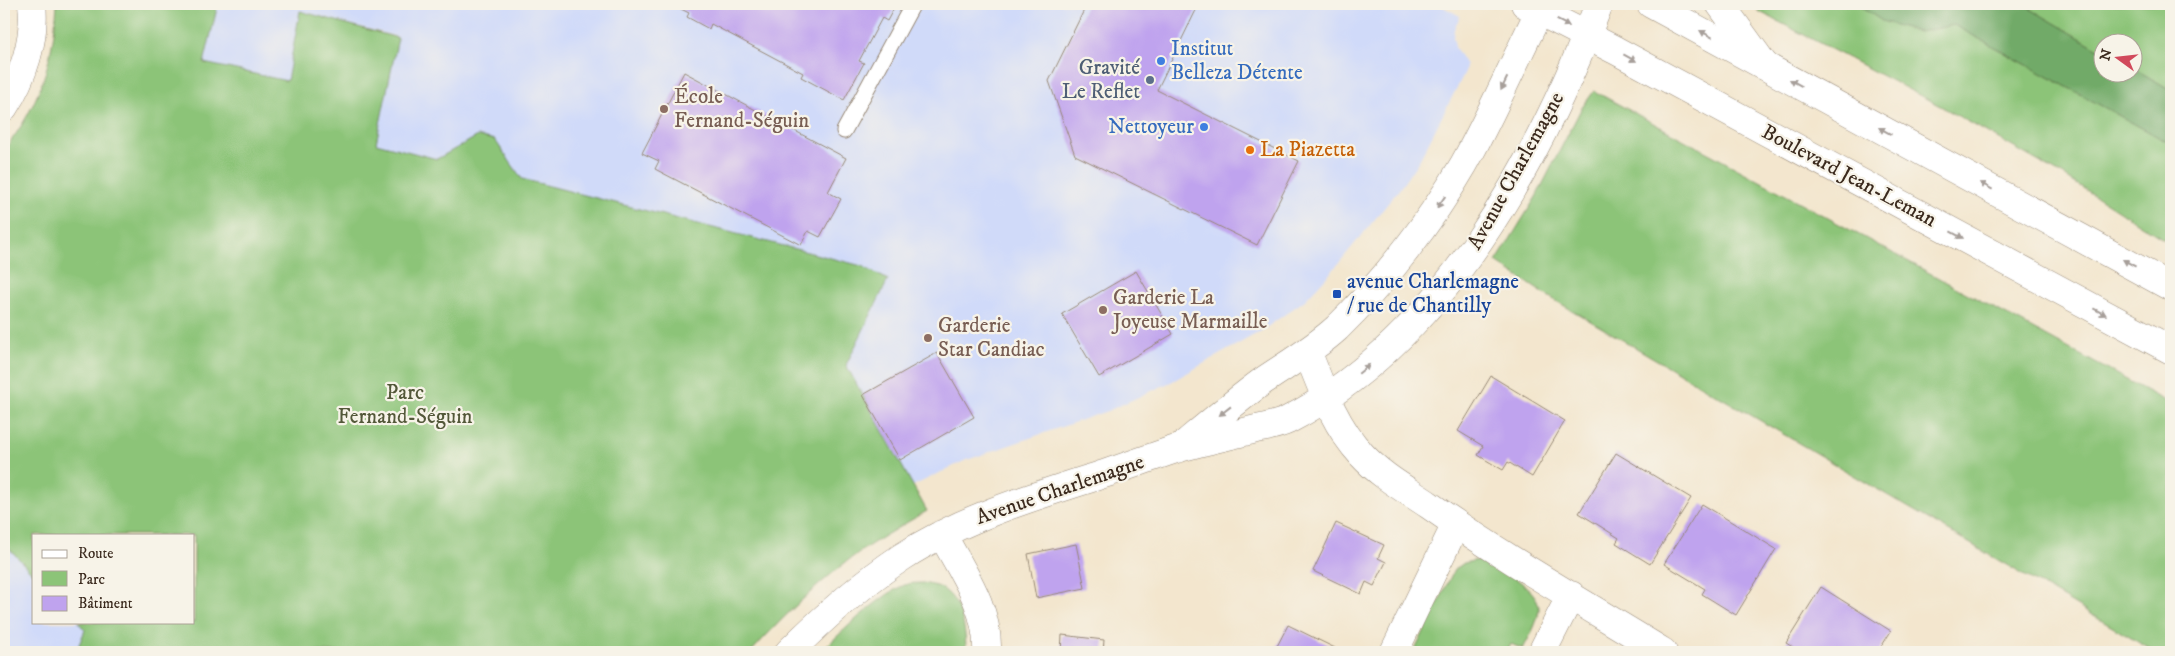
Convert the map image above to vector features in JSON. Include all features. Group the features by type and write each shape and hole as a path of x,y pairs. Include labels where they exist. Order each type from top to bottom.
{"main road":[{"path":"4,107 15,87 26,56 33,26 32,4"},
{"name":"Avenue Charlemagne","path":"789,652 849,595 904,556 942,534 1017,503 1179,448 1281,423 1325,398 1374,361 1417,318 1463,264 1488,226 1520,173 1564,86 1599,4"},
{"path":"1651,4 2171,287"},
{"path":"1720,4 1765,66"},
{"name":"Avenue Charlemagne","path":"1179,448 1263,381 1308,352 1337,327 1414,240 1444,197 1476,142 1536,6"},
{"name":"Boulevard Jean-Leman","path":"1536,6 1586,35 2171,350"},
{"path":"1308,352 1325,398 1342,428 1363,456 1384,474 1456,524 1663,652"},
{"path":"1394,652 1456,524"},
{"path":"942,534 978,600 988,637 987,652"},
{"path":"1542,652 1571,595"}],"lane":[{"path":"844,131 913,4"}],"shaded area":[{"path":"218,4 1438,4 1460,16 1454,29 1453,37 1455,47 1466,65 1465,72 1420,159 1398,191 1334,269 1305,300 1263,330 1171,382 1110,410 964,461 913,486 846,365 888,280 862,266 522,179 495,140 478,136 437,159 375,143 398,37 301,11 287,81 204,63"},
{"path":"4,543 32,573 32,624 80,624 86,630 76,652 4,652"}],"green space":[{"name":"Parc Fernand-Séguin","path":"57,4 218,4 204,63 287,81 300,11 398,38 376,143 437,159 478,136 495,140 522,179 862,266 888,280 846,365 927,511 846,562 820,583 751,652 76,652 85,630 80,624 195,624 195,534 32,534 32,573 4,543 4,150 36,99 48,63"},
{"path":"1751,4 1857,4 1882,21 1919,32 1954,25 2171,144 2171,244 2064,176 1944,108 1760,12"},
{"path":"1857,4 2022,4 2092,45 2092,82 2142,82 2142,73 2171,90 2171,144 1954,25 1919,32 1882,21"},
{"path":"2022,4 2171,4 2171,90 2142,73 2142,32 2092,32 2092,45"},
{"path":"1594,91 2171,404 2171,652 2155,652 1546,295 1496,262 1536,197 1581,109"},
{"path":"1478,560 1516,578 1532,593 1537,601 1539,609 1537,619 1523,649 1511,644 1507,652 1414,652 1454,570 1464,563"},
{"path":"924,583 941,588 955,601 964,626 966,652 821,652 875,603 898,588 908,584"}],"building":[{"path":"671,4 896,4 887,21 882,18 859,61 864,63 844,100 801,77 803,73 711,24 709,29 687,17 689,13"},
{"path":"1087,4 1199,4 1157,90 1299,161 1257,245 1075,155 1049,81"},
{"path":"684,72 846,158 828,192 841,199 820,237 808,231 801,245 655,169 659,161 642,153"},
{"path":"1136,271 1173,334 1099,377 1062,314"},
{"path":"937,353 974,417 900,460 863,395"},
{"path":"1491,376 1565,421 1532,477 1508,462 1503,470 1486,460 1478,455 1483,446 1458,431"},
{"path":"1616,453 1691,498 1650,564 1616,543 1619,538 1579,513"},
{"path":"1702,504 1776,549 1736,615 1702,594 1705,589 1664,564"},
{"path":"1336,523 1384,545 1378,558 1386,562 1374,586 1366,582 1361,594 1313,571"},
{"path":"1076,544 1085,588 1036,598 1028,554"},
{"path":"1821,587 1891,631 1878,652 1801,652 1786,643"},
{"path":"1288,625 1335,648 1333,652 1274,652"},
{"path":"1062,635 1104,640 1103,652 1061,652"}],"place":[{"name":"Institut Belleza Détente","path":"1161,61"},
{"name":"Gravité Le Reflet","path":"1150,80"},
{"name":"École Fernand-Séguin","path":"664,109"},
{"name":"Nettoyeur","path":"1204,127"},
{"name":"La Piazetta","path":"1250,150"},
{"name":"avenue Charlemagne / rue de Chantilly","path":"1337,294"},
{"name":"Garderie La Joyeuse Marmaille","path":"1103,310"},
{"name":"Garderie Star Candiac","path":"928,338"}]}
